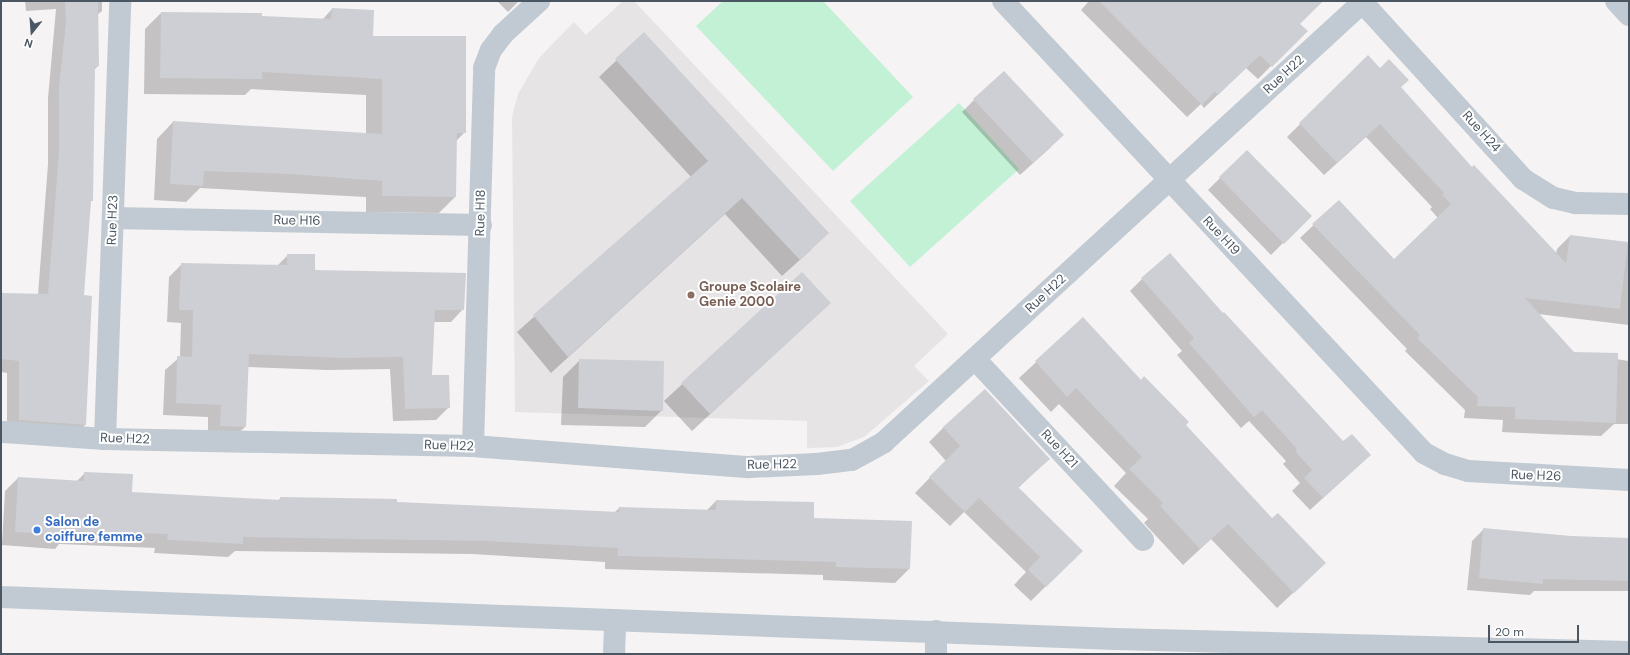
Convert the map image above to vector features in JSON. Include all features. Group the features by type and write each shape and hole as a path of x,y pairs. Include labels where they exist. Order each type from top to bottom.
{"street":[{"name":"Rue H23","path":"105,439 120,1"},
{"name":"Rue H18","path":"473,446 481,225 484,68 491,50 503,34 539,1"},
{"name":"Rue H19","path":"1003,1 1419,448 1445,464"},
{"path":"1616,1 1629,14"},
{"name":"Rue H22","path":"4,432 105,439 473,446 749,466 817,464 852,460 884,442 1364,2"},
{"name":"Rue H24","path":"1364,2 1523,179 1554,198 1576,203 1629,204"},
{"name":"Rue H16","path":"113,218 481,225"},
{"name":"Rue H21","path":"976,359 1143,540"},
{"name":"Rue H26","path":"1445,464 1468,471 1495,475 1629,480"},
{"path":"1,597 936,631 1259,648 1629,652"},
{"path":"614,654 615,620"},
{"path":"936,631 936,654"}],"shaded area":[{"path":"623,1 634,1 948,334 914,366 929,381 864,437 837,447 807,448 807,421 515,412 512,117 518,94 539,58 574,22 586,35"}],"green space":[{"path":"723,1 823,1 913,97 833,171 696,26"},
{"path":"959,103 1019,169 910,267 850,201"}],"building":[{"path":"65,1 98,1 99,66 95,67 93,201 91,201 84,295 92,296 86,425 19,420 19,361 1,359 1,293 48,294 59,152 59,86 66,22"},
{"path":"1099,1 1323,1 1300,24 1308,31 1272,67 1260,55 1218,95 1215,91 1202,105"},
{"path":"332,8 374,10 373,36 466,36 466,133 457,133 456,197 382,196 382,181 290,174 204,171 203,186 170,184 173,121 382,134 382,79 262,72 262,79 160,78 161,12 262,13 262,16 331,19"},
{"path":"644,32 829,233 800,260 742,198 568,357 533,315 708,161 615,59"},
{"path":"1368,55 1380,68 1389,59 1409,80 1401,87 1472,167 1474,165 1566,263 1570,235 1628,242 1620,309 1525,298 1574,352 1618,353 1616,423 1515,419 1515,407 1477,406 1478,397 1417,338 1420,335 1312,224 1339,200 1394,259 1451,204 1442,195 1444,193 1380,124 1337,163 1299,123"},
{"path":"1004,71 1064,135 1033,163 973,99"},
{"path":"1247,150 1312,216 1284,244 1219,177"},
{"path":"1170,253 1223,313 1224,312 1343,441 1352,434 1371,455 1323,498 1304,478 1312,470 1295,451 1297,449 1262,410 1254,417 1189,343 1194,338 1141,278"},
{"path":"287,254 315,254 315,270 466,273 464,310 435,310 432,375 449,375 450,408 405,409 403,357 341,358 249,354 246,427 220,426 221,405 176,403 177,356 192,357 193,310 179,310 181,263 287,265"},
{"path":"802,272 831,303 710,414 681,383"},
{"path":"1083,317 1141,380 1144,376 1189,422 1186,425 1272,518 1278,513 1326,563 1294,593 1228,524 1200,549 1160,506 1163,503 1129,469 1142,457 1076,388 1067,397 1035,361"},
{"path":"579,359 664,361 663,411 578,408"},
{"path":"985,389 1050,459 1018,487 1083,551 1046,587 1028,570 1040,557 979,498 965,512 929,477 960,446 943,427"},
{"path":"84,472 133,474 132,492 280,500 280,497 397,499 397,502 619,512 619,507 716,510 716,500 814,502 814,518 912,521 910,569 836,567 836,562 618,556 618,548 486,541 243,537 243,544 167,540 168,534 69,531 69,535 15,532 18,477 84,481"},
{"path":"1483,528 1571,536 1629,538 1629,581 1543,579 1543,584 1479,578"}],"place":[{"name":"Groupe Scolaire Genie 2000","path":"691,295"},
{"name":"Salon de coiffure femme","path":"37,530"}]}
